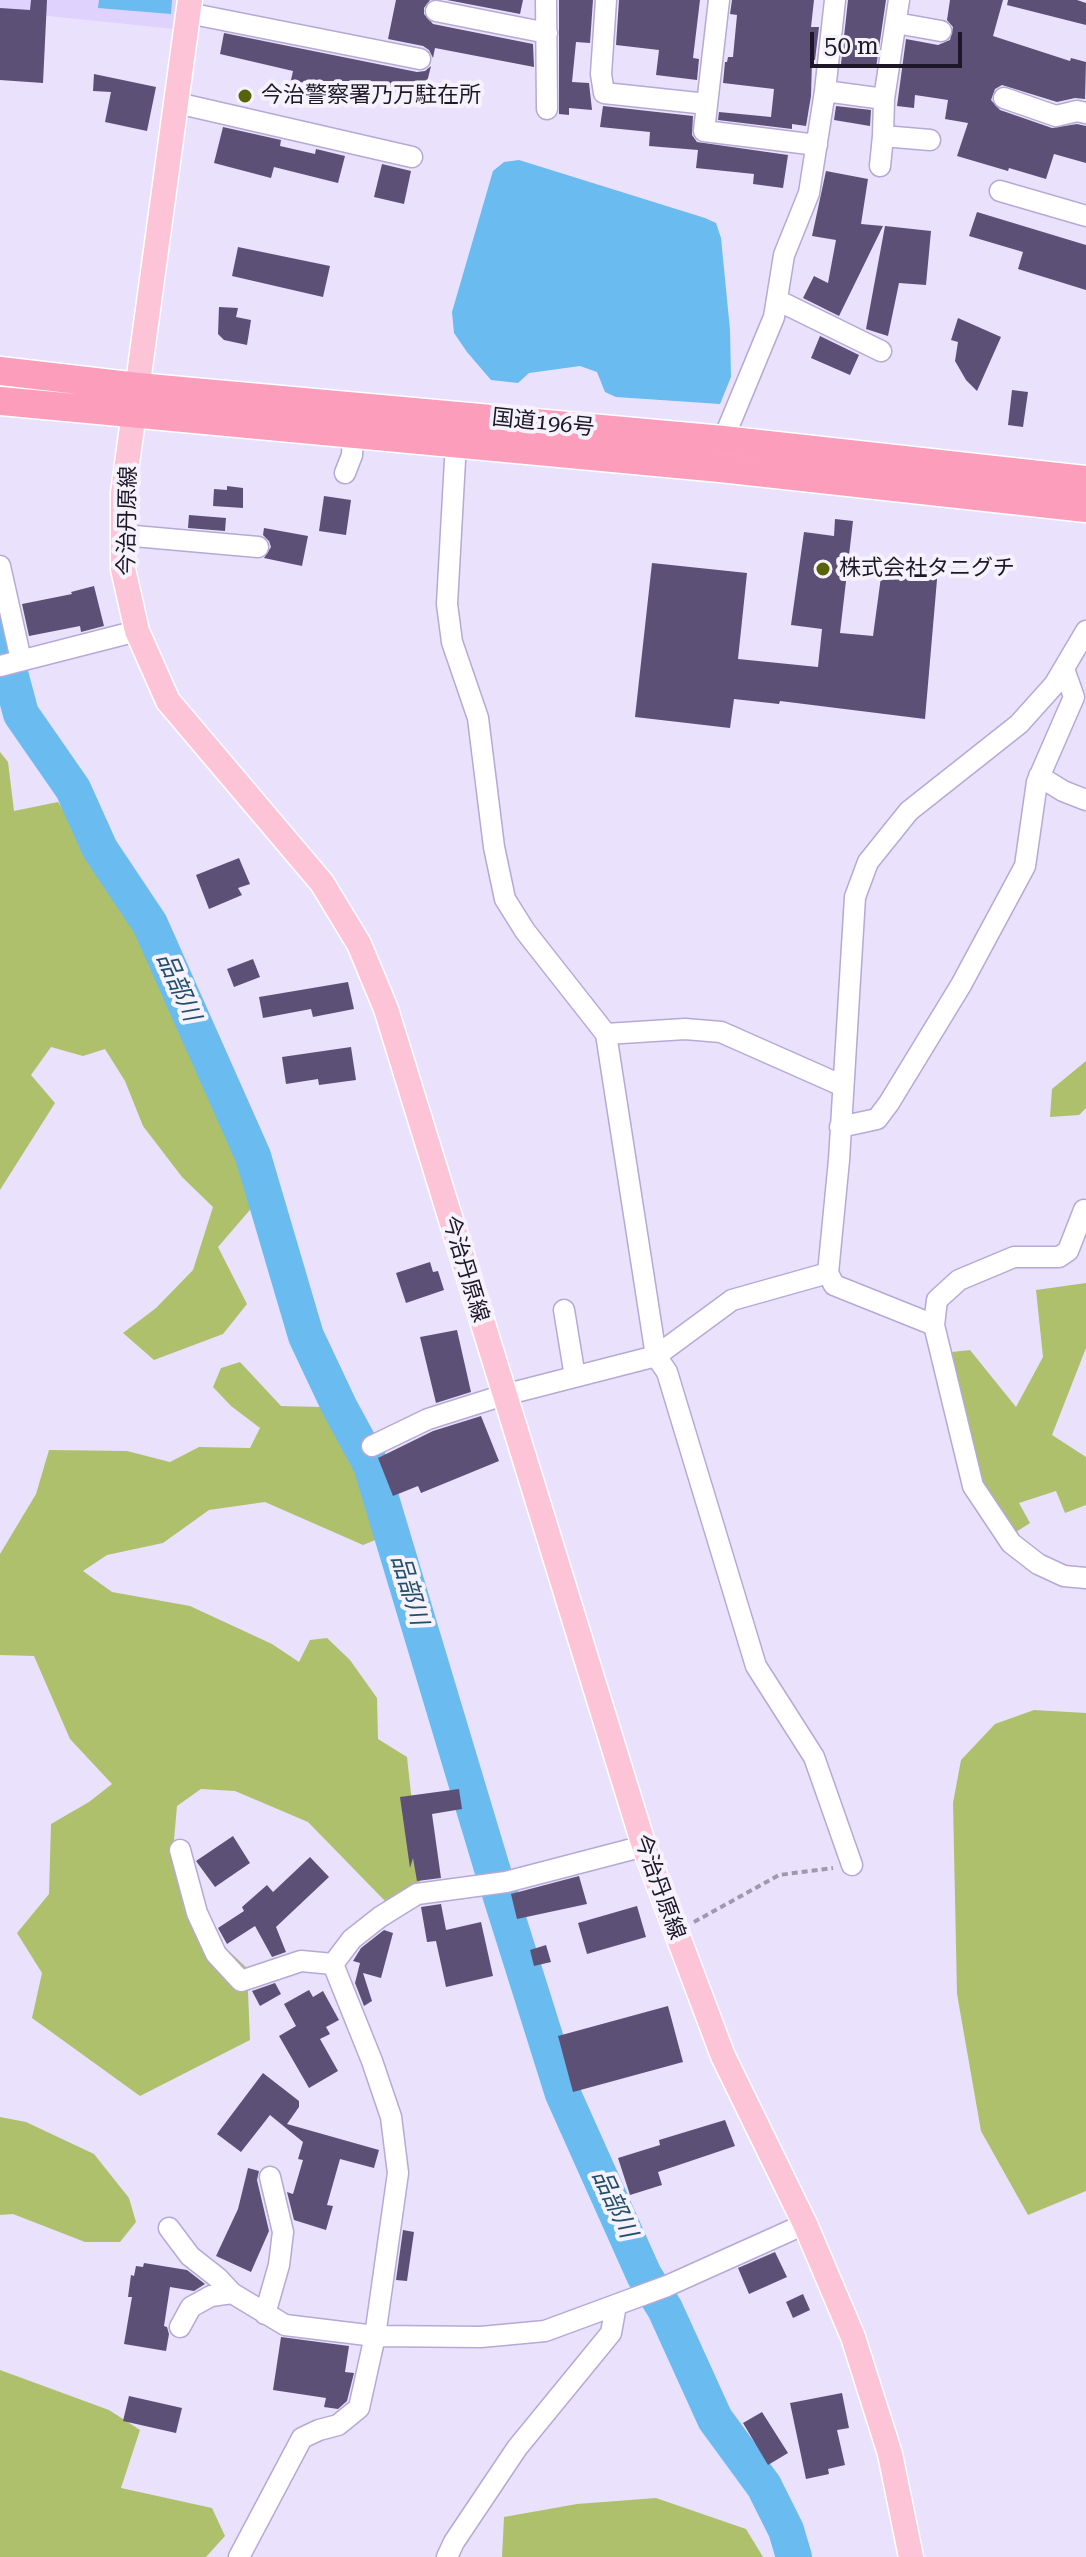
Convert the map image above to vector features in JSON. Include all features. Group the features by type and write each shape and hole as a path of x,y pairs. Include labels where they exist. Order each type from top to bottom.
{"highway":[{"name":"国道196号","path":"0,371 722,454 1086,508"},
{"name":"国道196号","path":"0,401 456,442 722,454 1086,480"}],"main road":[{"name":"今治丹原線","path":"189,6 123,493 123,569 137,631 168,701 322,883 359,944 386,1009 644,1846 723,2056 805,2224 853,2337 886,2439 911,2557"}],"street":[{"path":"546,0 547,109"},
{"path":"606,0 601,74 604,93 707,104"},
{"path":"719,0 704,131 817,145"},
{"path":"722,454 774,317 784,255 809,193 835,0"},
{"path":"880,166 884,99 899,0"},
{"path":"189,6 420,59"},
{"path":"436,11 547,33"},
{"path":"896,23 941,31"},
{"path":"825,91 884,99"},
{"path":"1004,98 1056,116 1077,111 1086,113"},
{"path":"177,103 412,157"},
{"path":"883,136 930,140"},
{"path":"1000,191 1086,216"},
{"path":"777,300 881,351"},
{"path":"345,473 352,455 353,433"},
{"path":"456,442 447,604 452,642 478,718 494,847 505,899 525,931 606,1034 656,1356 667,1372 756,1666 814,1757 852,1865"},
{"path":"123,535 258,547"},
{"path":"0,566 21,660"},
{"path":"0,666 137,631"},
{"path":"934,1325 834,1285 828,1273 855,897 868,862 909,811 1019,724 1054,685 1086,631"},
{"path":"840,1127 877,1119 961,985 1025,866 1039,776 1080,703 1064,669"},
{"path":"1039,776 1063,791 1086,800"},
{"path":"606,1034 685,1029 721,1032 843,1086"},
{"path":"1084,1210 1068,1251 1059,1257 1014,1257 959,1280 937,1300 934,1325 973,1486 1011,1543 1038,1564 1064,1576 1086,1578"},
{"path":"372,1446 428,1419 504,1395 656,1356 732,1300 828,1273"},
{"path":"564,1310 575,1377"},
{"path":"333,1964 352,1939 417,1894 506,1882 644,1846"},
{"path":"180,1850 197,1913 216,1954 241,1981 301,1961 333,1964"},
{"path":"239,2557 302,2438 338,2425 359,2408 375,2336 398,2173 391,2117 333,1964"},
{"path":"265,2314 279,2265 283,2232 270,2177"},
{"path":"169,2228 190,2256 232,2293 285,2325 375,2336 481,2337 545,2331 667,2286 805,2224"},
{"path":"180,2327 191,2307 211,2296 232,2293"},
{"path":"447,2557 517,2448 611,2333 616,2305"}],"path":[{"path":"675,1933 779,1875 852,1865"}],"shaded area":[{"path":"0,0 179,0 175,29 0,11"}],"green space":[{"path":"0,752 8,762 14,811 58,802 131,908 241,1156 255,1204 218,1247 247,1304 223,1334 154,1360 123,1333 156,1308 193,1270 213,1207 182,1177 143,1126 125,1081 105,1049 83,1056 51,1047 31,1075 55,1103 0,1190"},
{"path":"1086,1061 1086,1108 1079,1115 1050,1117 1052,1089"},
{"path":"1086,1283 1086,1348 1052,1435 1086,1457 1086,1505 1065,1513 1056,1491 1019,1503 1030,1523 1016,1532 982,1482 952,1352 970,1350 1016,1407 1043,1357 1036,1290"},
{"path":"240,1362 281,1406 322,1407 364,1468 385,1536 363,1545 265,1502 209,1510 163,1543 107,1555 83,1571 112,1592 190,1606 272,1644 299,1662 310,1640 327,1638 350,1660 377,1698 378,1739 407,1757 415,1830 436,1866 417,1884 385,1901 308,1822 235,1791 201,1789 177,1806 174,1840 184,1909 247,1968 250,2040 140,2096 32,2018 42,1973 17,1933 49,1894 51,1824 89,1802 112,1784 70,1739 34,1656 0,1655 0,1554 36,1494 49,1450 127,1451 170,1462 199,1447 250,1448 260,1428 231,1406 213,1387 221,1368"},
{"path":"1034,1710 1086,1713 1086,2191 1028,2215 981,2131 957,1994 953,1803 961,1760 995,1724"},
{"path":"0,2117 26,2122 94,2154 129,2198 136,2222 120,2242 85,2242 13,2214 0,2215"},
{"path":"0,2370 109,2410 140,2430 121,2488 212,2508 225,2536 206,2557 0,2557"},
{"path":"656,2498 746,2529 763,2557 502,2557 504,2517 577,2504"}],"water":[{"path":"99,0 172,0 171,14 98,8"},
{"path":"519,160 716,223 721,238 730,330 731,377 720,404 616,397 605,392 597,372 580,366 529,373 518,383 491,380 467,352 454,333 452,312 493,171 504,162"}],"building":[{"path":"31,0 47,0 43,83 0,80 0,8 30,10"},
{"path":"396,0 430,0 424,14 433,24 533,44 534,67 435,48 433,58 423,46 388,39"},
{"path":"447,0 523,0 520,14"},
{"path":"559,0 593,0 590,43 576,42 572,82 589,83 592,110 569,108 569,115 559,114"},
{"path":"619,0 700,0 693,58 699,59 697,80 656,75 659,50 616,45"},
{"path":"732,0 814,0 811,27 819,27 815,60 812,60 806,126 792,124 792,129 718,120 719,112 771,117 774,89 723,83 725,62 728,57 733,57 737,15 730,14"},
{"path":"848,0 886,0 876,68 841,64"},
{"path":"950,0 1003,0 993,36 1070,61 1071,58 1086,62 1085,99 1057,102 1002,85 995,89 991,100 1000,110 1052,128 1077,124 1086,126 1086,163 1054,154 1046,179 957,156 968,123 945,119 948,100 915,95 914,108 897,106 906,39 938,45 950,40 953,27 947,20"},
{"path":"1008,0 1077,0 1086,3 1086,25 1007,5"},
{"path":"224,33 417,72 431,66 424,94 411,91 410,95 334,81 332,89 291,80 293,71 220,54"},
{"path":"94,74 156,87 147,131 105,122 111,92 93,91"},
{"path":"603,106 693,116 692,135 697,142 788,155 783,188 753,184 754,174 696,168 698,150 649,146 650,132 600,127"},
{"path":"836,106 871,110 870,126 834,120"},
{"path":"223,127 281,140 280,146 315,154 316,149 345,156 338,183 274,167 271,178 214,163"},
{"path":"382,164 411,171 404,204 374,197"},
{"path":"826,171 868,179 861,224 883,226 839,316 803,298 814,276 828,283 836,240 812,236"},
{"path":"977,212 1086,245 1086,290 1018,269 1023,252 969,236"},
{"path":"885,226 931,231 926,285 899,283 888,336 866,329"},
{"path":"238,247 330,266 323,297 232,276"},
{"path":"219,307 238,308 236,317 251,320 247,345 224,340 218,334"},
{"path":"958,318 1001,337 977,391 955,361 958,342 951,340"},
{"path":"820,336 859,355 850,375 811,358"},
{"path":"1012,390 1028,392 1023,427 1008,425"},
{"path":"227,486 243,488 243,508 213,506 214,489 227,490"},
{"path":"324,496 351,500 346,535 319,531"},
{"path":"189,515 226,518 225,531 188,528"},
{"path":"835,519 853,521 840,633 873,636 883,562 938,568 925,719 780,701 779,704 734,699 730,728 635,717 652,563 747,573 738,659 818,667 822,629 791,625 804,532 834,536"},
{"path":"264,528 308,536 302,566 264,558 271,547 263,535"},
{"path":"94,586 104,626 81,632 80,626 29,636 22,604 72,594"},
{"path":"239,858 250,884 238,888 242,895 209,909 196,875"},
{"path":"253,959 260,977 234,987 227,969"},
{"path":"348,982 354,1009 313,1017 311,1009 263,1018 259,997"},
{"path":"351,1047 356,1080 319,1085 318,1079 286,1084 282,1057"},
{"path":"430,1262 433,1272 438,1271 444,1290 406,1303 396,1273"},
{"path":"457,1330 471,1392 436,1403 420,1337"},
{"path":"481,1416 499,1461 421,1493 418,1486 393,1496 378,1458 433,1431"},
{"path":"459,1789 462,1809 432,1814 441,1878 417,1881 413,1858 410,1868 400,1797"},
{"path":"233,1836 250,1863 215,1887 196,1861"},
{"path":"310,1857 329,1877 276,1927 286,1952 272,1957 255,1926 227,1944 218,1928 244,1911 242,1907 267,1885 273,1892"},
{"path":"579,1876 587,1904 517,1919 511,1894"},
{"path":"441,1904 446,1930 481,1922 493,1976 446,1987 436,1941 427,1942 421,1907"},
{"path":"637,1906 646,1937 587,1954 578,1923"},
{"path":"384,1930 393,1933 381,1978 363,1973 372,2001 364,2006 355,1983 360,1963 353,1961 361,1948"},
{"path":"546,1945 551,1962 534,1966 530,1950"},
{"path":"275,1983 281,1994 260,2006 252,1991"},
{"path":"309,1990 313,1997 323,1991 339,2020 326,2027 330,2034 320,2039 338,2071 309,2088 279,2036 296,2026 284,2004"},
{"path":"668,2006 683,2062 573,2092 558,2036"},
{"path":"263,2073 299,2101 299,2107 287,2124 379,2150 374,2168 340,2159 327,2205 333,2206 326,2230 294,2220 287,2192 293,2194 303,2160 298,2159 303,2142 270,2115 241,2152 217,2134"},
{"path":"725,2120 735,2146 658,2172 662,2185 630,2195 618,2158 660,2145 659,2140"},
{"path":"248,2168 259,2171 257,2180 269,2231 251,2272 216,2256 238,2209"},
{"path":"403,2230 414,2232 407,2281 396,2280"},
{"path":"775,2252 787,2277 749,2294 738,2268"},
{"path":"144,2263 187,2270 205,2284 194,2291 170,2287 164,2326 169,2334 166,2351 124,2344 132,2297 128,2297 131,2275 134,2276 136,2266 143,2267"},
{"path":"803,2294 810,2310 793,2318 786,2302"},
{"path":"281,2337 349,2346 345,2372 354,2373 347,2401 338,2409 324,2407 326,2398 273,2390"},
{"path":"842,2393 849,2428 837,2430 845,2465 828,2469 829,2474 806,2479 790,2403"},
{"path":"129,2396 182,2408 176,2433 123,2421"},
{"path":"762,2412 788,2453 768,2465 743,2423"}],"waterway":[{"name":"品部川","path":"0,635 21,714 73,789 100,849 150,924 253,1156 306,1336 371,1465 563,2094 644,2275 665,2309 715,2419 764,2486 786,2530 794,2557"}],"place":[{"name":"今治警察署乃万駐在所","path":"245,96"},
{"name":"株式会社タニグチ","path":"823,569"}]}
